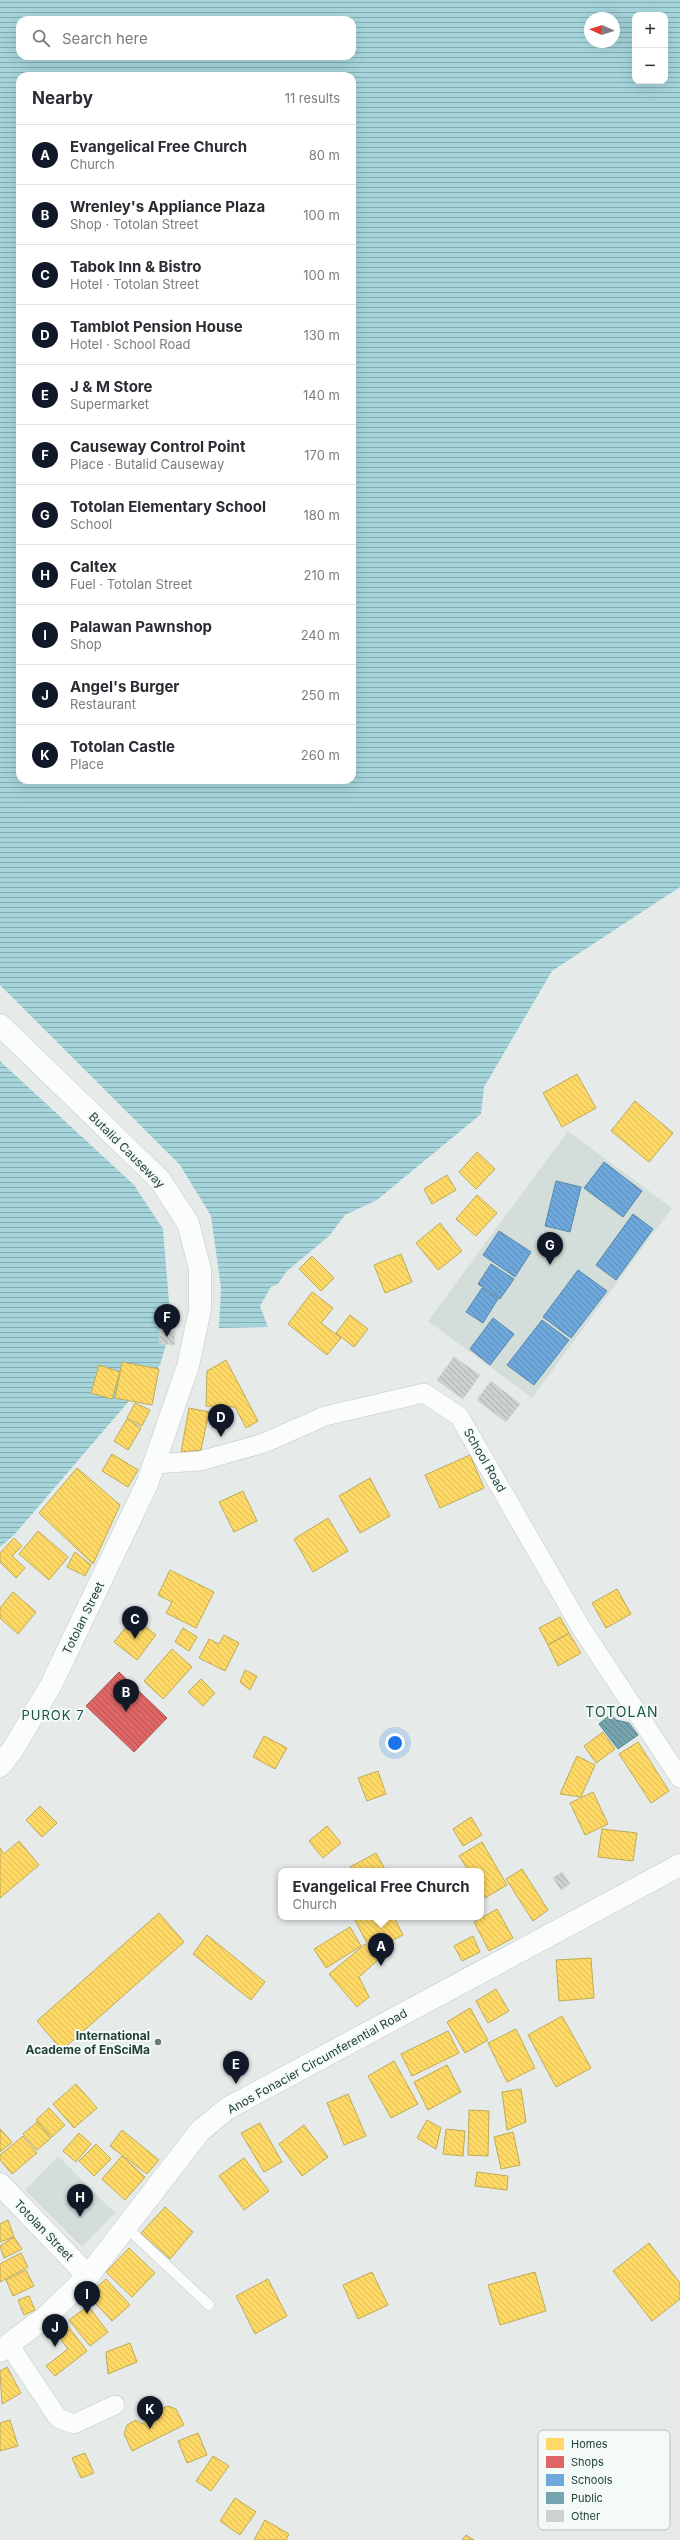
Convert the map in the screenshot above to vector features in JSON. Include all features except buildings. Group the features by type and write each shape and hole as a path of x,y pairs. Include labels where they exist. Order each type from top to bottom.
{"main road":[{"name":"Butalid Causeway","path":"0,1025 160,1180 188,1223 200,1269 200,1310 188,1366 154,1464"},
{"name":"Totolan Street","path":"0,1766 13,1749 50,1685 147,1484 154,1464"},
{"name":"Anos Fonacier Circumferential Road","path":"5,2348 48,2315 88,2276 200,2131 228,2108 680,1865"},
{"name":"Totolan Street","path":"0,2184 88,2276"}],"street":[{"name":"School Road","path":"154,1464 200,1461 264,1442 325,1416 424,1393 459,1416 580,1626 680,1778"},
{"path":"5,2348 58,2418 74,2424 115,2405"}],"lane":[{"path":"126,2227 209,2305"}],"shaded area":[{"path":"568,1131 672,1208 532,1398 428,1321"},
{"path":"58,2156 115,2213 82,2247 25,2190"}],"water":[{"path":"0,0 680,0 680,887 552,971 484,1087 481,1114 377,1200 345,1215 329,1236 286,1272 278,1284 271,1287 260,1306 268,1327 219,1328 221,1288 211,1216 180,1165 0,985"},
{"path":"0,1061 134,1185 163,1229 171,1327 160,1365 14,1535 0,1547"}],"place":[{"name":"Totolan Elementary School","path":"550,1265"},
{"name":"Causeway Control Point","path":"167,1337"},
{"name":"Tamblot Pension House","path":"221,1437"},
{"name":"Tabok Inn & Bistro","path":"135,1639"},
{"name":"Wrenley's Appliance Plaza","path":"126,1712"},
{"name":"Evangelical Free Church","path":"381,1966"},
{"name":"International Academe of EnSciMa","path":"158,2042"},
{"name":"J & M Store","path":"236,2084"},
{"name":"Caltex","path":"80,2217"},
{"name":"Palawan Pawnshop","path":"87,2314"},
{"name":"Angel's Burger","path":"55,2347"},
{"name":"Totolan Castle","path":"150,2429"}],"district":[{"name":"TOTOLAN","path":"622,1711"},
{"name":"PUROK 7","path":"53,1715"}]}
